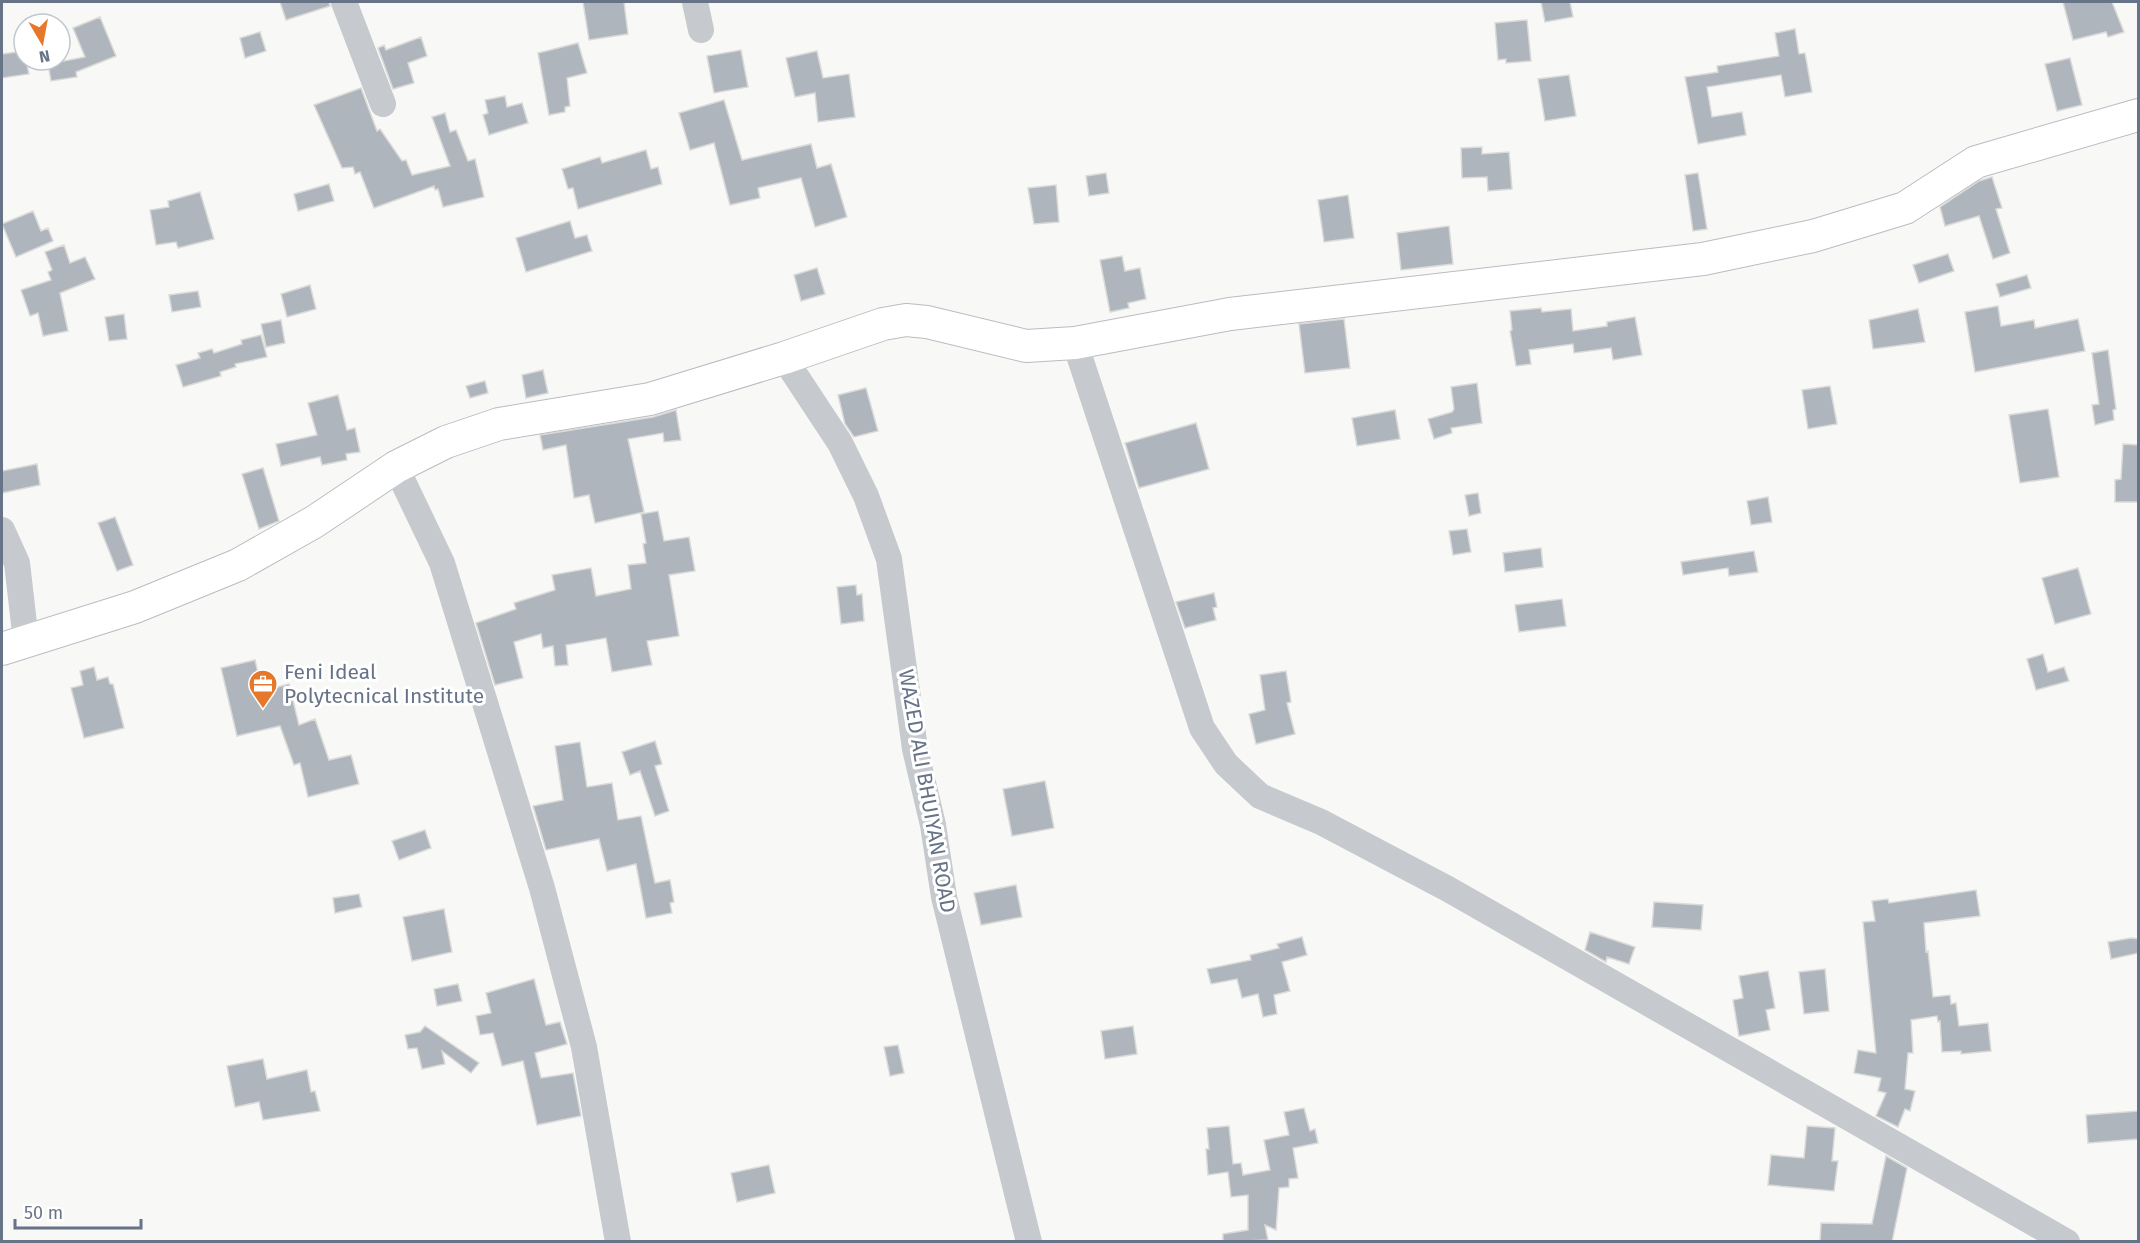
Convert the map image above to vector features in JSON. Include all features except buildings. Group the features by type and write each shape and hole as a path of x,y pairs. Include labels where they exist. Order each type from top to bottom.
{"main road":[{"path":"14,645 135,607 238,565 314,522 396,467 446,442 499,424 650,399 784,358 883,324 906,320 927,322 1026,346 1075,343 1230,314 1703,259 1813,236 1905,208 1976,162 2139,116"}],"street":[{"path":"344,2 383,104"},
{"path":"695,2 700,30"},
{"path":"1075,343 1202,728 1226,764 1260,796 1321,822 1448,889 2067,1242"},
{"name":"WAZED ALI BHUIYAN ROAD","path":"784,358 840,443 866,496 889,559 915,749 933,825 944,897 1029,1242"},
{"path":"396,467 442,563 542,888 584,1047 618,1242"},
{"path":"2,530 17,563 14,645"}],"place":[{"name":"Feni Ideal Polytecnical Institute","path":"263,710"}]}
